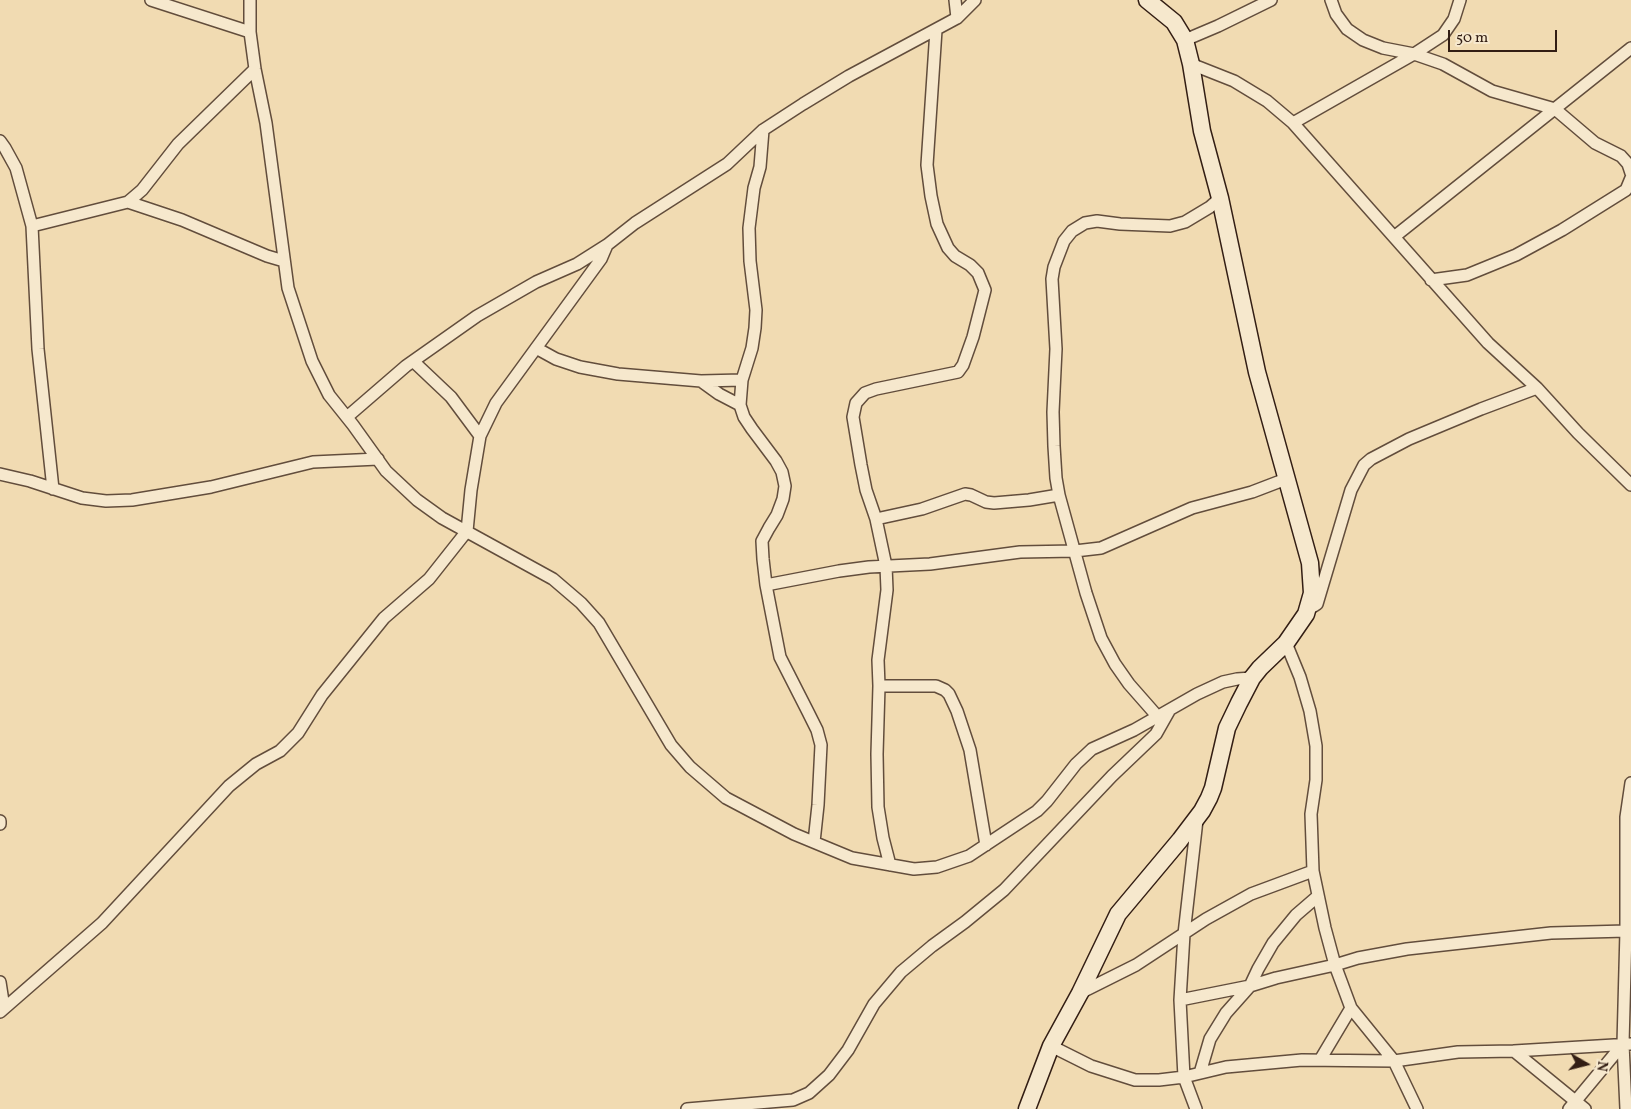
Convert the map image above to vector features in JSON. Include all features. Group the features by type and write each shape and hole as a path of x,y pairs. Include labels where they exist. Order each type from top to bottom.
{"street":[{"path":"152,0 250,32"},
{"path":"250,0 250,32 266,123 288,288 312,361 329,395 386,471 417,500 442,518 553,579 581,603 599,623 671,744 690,767 726,798 794,834 852,858 914,869 937,867 969,856 1037,811 1085,754 1099,745 1134,730 1223,682 1252,678"},
{"path":"955,0 957,18"},
{"path":"347,417 413,361 476,316 536,282 577,264 607,245 635,223 727,164 763,130 802,104 849,76 957,18 976,0"},
{"path":"1147,0 1174,22 1184,40 1191,64 1202,132 1220,198 1257,372 1310,564 1312,593 1306,614"},
{"path":"1184,40 1271,0"},
{"path":"1331,0 1336,14 1347,29 1363,40 1383,48 1414,54 1443,64 1492,91 1555,109 1595,143 1621,156 1628,164 1631,172"},
{"path":"1293,123 1414,54 1443,35 1454,19 1460,0"},
{"path":"890,865 878,807 877,754 878,660 887,590 886,566 876,519 866,490 853,417 856,403 865,393 876,388 958,372 963,365 973,337 984,295 984,285 978,273 970,265 955,256 945,242 937,224 931,196 927,165 936,30"},
{"path":"1394,237 1631,48"},
{"path":"1191,64 1234,81 1267,101 1293,123 1488,343 1537,388 1578,433 1631,485"},
{"path":"32,226 128,202 142,190 178,144 256,69"},
{"path":"763,130 760,168 754,188 749,228 750,261 756,310 755,328 752,348 742,380 740,405 744,417 776,461 782,472 785,486 777,515 762,541 763,559 780,657 811,718 821,745 814,842"},
{"path":"0,141 6,148 16,168 32,226 38,349 53,489"},
{"path":"1431,280 1467,275 1516,255 1562,230 1626,190 1631,178"},
{"path":"1158,717 1129,684 1115,664 1101,638 1086,593 1059,495 1054,446 1053,412 1056,349 1052,279 1054,267 1064,241 1072,231 1091,221 1170,226 1185,222 1210,207 1220,198"},
{"path":"128,202 182,220 267,256 284,261"},
{"path":"2,1010 102,924 229,786 256,764 280,751 298,733 322,695 384,618 429,579 467,531 471,490 480,436 496,403 601,259 607,245"},
{"path":"536,348 556,359 580,367 618,374 664,379 742,380"},
{"path":"413,361 451,397 480,436"},
{"path":"701,380 719,394 740,405"},
{"path":"1027,1109 1051,1046 1080,994 1118,914 1180,840 1209,798 1228,728 1252,678 1286,643 1306,614 1317,604 1351,490 1364,465 1371,459 1409,439 1537,388"},
{"path":"0,474 82,498 106,502 132,500 211,487 313,462 378,459"},
{"path":"766,585 839,571 939,563 1020,552 1075,551 1101,548 1192,508 1252,492 1286,479"},
{"path":"876,519 922,509 965,494 994,503 1059,495"},
{"path":"1286,643 1308,703 1316,746 1316,780 1311,814 1313,871 1335,965 1351,1008 1394,1061 1417,1109"},
{"path":"879,686 936,686 949,694 957,711 970,750 986,845"},
{"path":"687,1109 792,1100 809,1093 834,1069 848,1050 874,1004 901,972 1004,890 1112,776 1156,734 1169,710"},
{"path":"1626,1109 1626,817 1631,783"},
{"path":"1196,1109 1184,1077 1180,1000 1184,934 1193,844 1198,816"},
{"path":"1080,994 1136,965 1206,919 1251,894 1313,871"},
{"path":"1200,1073 1210,1039 1226,1013 1250,986 1273,943 1296,915 1318,896"},
{"path":"1180,1000 1250,986 1358,958 1399,951 1551,933 1626,931"},
{"path":"0,982 2,1010"},
{"path":"1320,1060 1351,1008"},
{"path":"1051,1046 1090,1066 1135,1080 1159,1080 1184,1077 1226,1067 1302,1060 1394,1061 1458,1052 1514,1051 1627,1044"},
{"path":"1572,1105 1627,1044"},
{"path":"1514,1051 1572,1105 1585,1109"}]}
